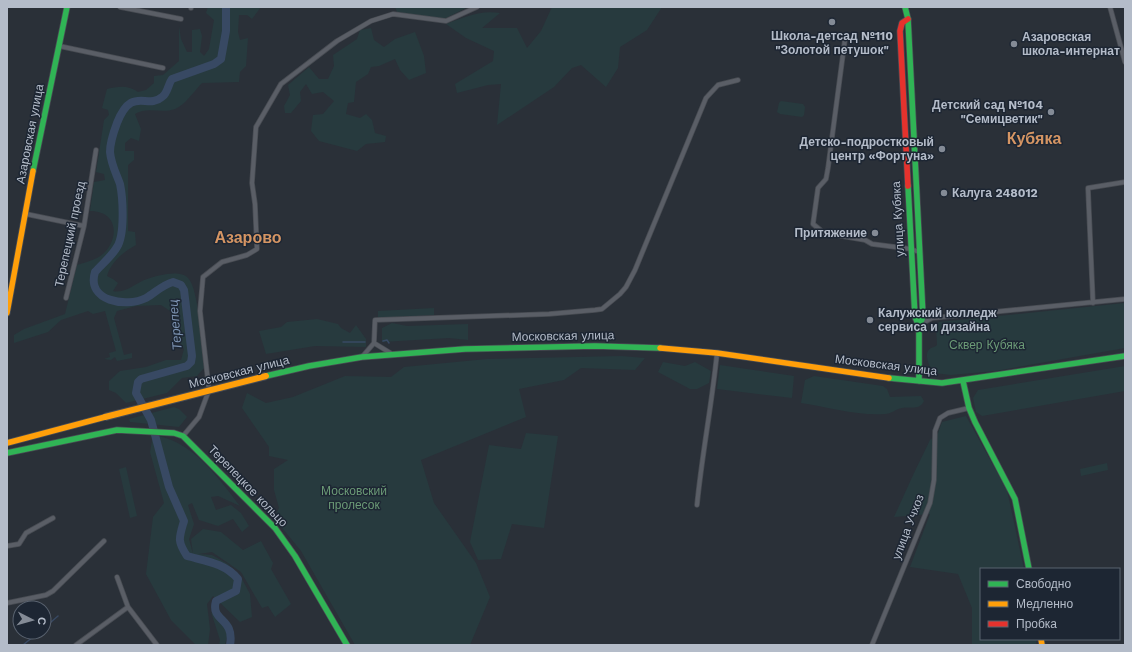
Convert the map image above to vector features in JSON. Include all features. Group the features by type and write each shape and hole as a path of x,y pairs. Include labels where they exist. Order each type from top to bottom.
{"street":[{"name":"Азаровская улица","path":"7,313 59,46 68,7"},
{"path":"120,7 181,19"},
{"path":"152,13 153,7"},
{"path":"183,436 199,417 209,390 200,311 203,277 222,262 247,255 257,249 255,204 252,183 256,127 281,84 337,41 371,21 393,14 446,21 477,7"},
{"name":"улица Кубяка","path":"905,7 908,19 923,317 919,326 919,381"},
{"path":"1110,7 1125,62"},
{"name":"улица Кубяка","path":"908,19 903,21 900,25 900,31 915,317 919,326"},
{"path":"845,39 828,168 826,179 818,188 812,224 824,233 865,240 872,244 911,249 919,252"},
{"path":"59,46 163,68"},
{"path":"362,357 374,343 375,320 549,314 602,309 626,287 635,270 706,98 718,85 738,80"},
{"name":"Терепецкий проезд","path":"66,298 84,226 96,150"},
{"path":"1093,303 1088,188 1125,182"},
{"path":"26,214 84,226"},
{"path":"919,326 932,318 1125,299"},
{"path":"374,343 393,354"},
{"name":"Московская улица","path":"7,443 309,366 362,357 393,354 465,349 595,346 646,347 717,353 942,384 1125,356"},
{"path":"697,505 700,470 709,419 717,353"},
{"path":"963,381 969,408 1015,499 1028,568"},
{"name":"улица Учхоз","path":"872,645 930,503 934,480 935,431 940,418 948,413 969,408"},
{"name":"Терепецкое кольцо","path":"7,453 117,430 174,433 183,436 275,528 295,556 347,645"},
{"path":"7,546 19,544 26,533 53,518"},
{"path":"7,603 46,595 53,591 104,541"},
{"path":"117,577 128,607 157,645"},
{"path":"76,645 128,607"}],"green space":[{"path":"208,7 261,7 252,19 247,15 239,15 238,32 240,40 248,38 246,66 240,72 239,82 202,83 186,101 175,109 165,111 150,110 135,114 141,129 139,141 131,138 125,143 125,151 134,151 134,160 128,165 128,231 135,232 136,245 118,258 111,266 107,276 118,283 113,291 118,292 126,290 147,279 162,275 179,274 188,278 192,284 195,294 204,368 197,376 182,378 167,393 126,403 116,393 109,390 109,381 120,371 146,367 166,360 181,360 184,349 177,338 173,313 161,305 136,306 117,311 114,318 124,355 132,353 132,358 117,361 115,357 111,360 104,359 110,357 109,353 116,351 105,311 93,314 88,311 61,320 48,332 14,343 14,335 24,329 65,314 77,265 97,258 110,246 114,230 112,223 108,217 100,213 90,211 94,182 105,180 104,174 96,172 104,120 109,115 108,110 102,108 107,89 123,87 131,88 138,92 146,90 154,83 154,76 163,75 179,61 179,26 181,39 187,52 192,52 192,30 200,29 202,36 200,52 204,56 209,49 214,20 206,13"},
{"path":"395,7 468,7 444,19 397,12"},
{"path":"552,7 662,7 647,30 620,47 618,68 606,87 581,65 572,68 554,87 497,125 501,84 488,85 457,93 455,84 493,61 494,51 466,38 446,24 479,13 500,13 482,28 517,28 527,48 541,31"},
{"path":"371,28 374,40 384,47 395,39 415,32 424,56 426,73 409,80 400,70 395,59 379,66 371,67 368,74 356,82 354,102 348,103 346,114 360,118 366,114 372,120 375,133 386,136 385,142 366,144 357,151 319,141 311,131 313,115 323,114 334,101 323,92 312,94 306,84 300,92 301,101 291,113 285,113 284,106 290,95 288,85 309,67 319,79 328,79 334,66 333,55 357,39 360,30"},
{"path":"781,101 803,104 805,107 804,115 802,117 780,114 777,112"},
{"name":"Сквер Кубяка","path":"1125,303 1125,348 995,371 951,375 934,373 927,357 928,350 937,345 936,326 939,322"},
{"path":"434,308 434,315 378,318 378,311"},
{"path":"317,319 338,324 341,328 350,333 356,325 366,339 366,347 315,346 266,354 259,331 281,327 287,322"},
{"path":"392,323 407,326 468,324 468,340 449,338 382,342 382,328"},
{"name":"Московский пролесок","path":"621,356 645,358 635,370 581,368 564,380 519,389 526,417 421,460 434,503 476,563 490,597 470,645 355,645 301,551 274,518 279,508 274,490 274,469 288,460 269,456 269,447 242,408 247,393 266,403 293,397 345,376 391,377 404,367 487,359"},
{"path":"663,362 685,366 695,362 711,371 709,383 697,389 690,389 658,372"},
{"path":"720,365 794,376 792,398 717,389"},
{"path":"1125,366 1125,391 982,416 976,412 973,398 978,390"},
{"path":"814,376 883,386 887,389 890,397 921,396 924,401 920,406 902,408 887,414 864,414 801,403 805,380"},
{"path":"174,407 179,409 187,417 179,427 130,422 129,419"},
{"path":"966,416 1007,490 1024,568 980,568 980,640 1036,640 1036,645 972,645 972,608 958,574 910,567 930,514 894,517 930,440 938,433 942,422"},
{"path":"526,433 558,436 544,528 512,524 501,559 478,560 470,542 489,445 521,449"},
{"path":"153,435 180,444 202,461 240,506 218,496 211,497 216,510 231,505 241,513 249,526 242,532 233,519 218,526 199,520 192,503 188,505 194,524 189,539 193,554 191,539 203,529 221,532 243,550 261,541 273,563 271,569 291,604 275,617 268,606 262,608 241,572 212,552 199,554 212,555 228,564 242,579 250,594 252,617 240,622 213,596 207,604 210,629 208,645 196,645 171,620 146,574 153,517 164,503 150,452"},
{"path":"1107,463 1108,470 1081,476 1080,469"},
{"path":"126,467 137,516 130,518 119,469"},
{"path":"211,612 228,632 225,645 219,645 220,640"}],"waterway":[{"name":"Терепец","path":"226,7 226,31 221,59 214,64 172,79 166,93 156,100 134,102 128,105 117,123 111,141 110,152 121,190 123,216 120,241 110,257 95,272 94,282 96,290 102,296 119,302 138,301 173,282 181,285 184,290 192,356 191,362 187,366 141,379 138,382 136,393 151,420 169,487 184,521 180,539 180,543 184,551 187,556 208,561 227,569 238,579 236,591 216,601 215,608 216,613 229,629 231,636 230,645"},
{"path":"383,341 387,340 389,343"},
{"path":"343,342 365,342"},
{"path":"52,621 58,616"},
{"path":"23,645 29,640"}],"traffic: fast":[{"path":"33,171 67,7"},
{"path":"905,7 908,19 923,317 919,326"},
{"path":"908,186 915,317 919,326 919,381"},
{"path":"266,376 309,366 362,357 465,349 595,346 660,348"},
{"path":"889,378 942,383 1125,356"},
{"path":"963,381 969,408 975,422 1015,499 1029,568"},
{"path":"7,453 117,430 174,433 183,436 275,528 295,556 347,645"}],"traffic: slow":[{"path":"7,313 33,171"},
{"path":"660,348 717,353 889,378"},
{"path":"105,417 266,376"},
{"path":"7,443 105,417"},
{"path":"1041,640 1042,645"}],"traffic: jam":[{"path":"908,19 902,23 900,31 908,186"}],"place":[{"name":"Школа-детсад №110 \"Золотой петушок\"","path":"832,22"},
{"name":"Азаровская школа-интернат","path":"1014,44"},
{"name":"Детский сад №104 \"Семицветик\"","path":"1051,112"},
{"name":"Детско-подростковый центр «Фортуна»","path":"942,149"},
{"name":"Калуга 248012","path":"944,193"},
{"name":"Притяжение","path":"875,233"},
{"name":"Калужский колледж сервиса и дизайна","path":"870,320"}],"district":[{"name":"Кубяка","path":"1034,138"},
{"name":"Азарово","path":"248,237"}]}
